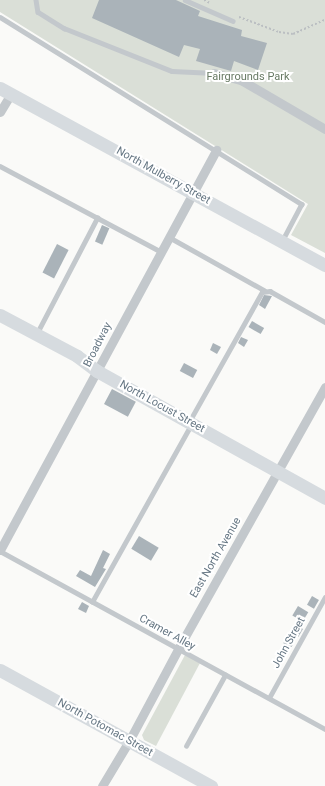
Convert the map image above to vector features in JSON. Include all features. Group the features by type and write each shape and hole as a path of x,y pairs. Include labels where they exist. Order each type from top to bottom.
{"main road":[{"name":"North Mulberry Street","path":"5,91 325,265"},
{"name":"North Locust Street","path":"0,315 77,356 98,371 190,422 324,494"},
{"name":"North Potomac Street","path":"0,670 211,786"}],"street":[{"path":"214,73 241,80 325,129"},
{"path":"0,112 5,91"},
{"name":"Broadway","path":"0,551 98,371 191,192 216,150"},
{"name":"East North Avenue","path":"102,786 129,741 178,649 325,387"}],"lane":[{"path":"36,0 38,12 64,28 172,71 214,73"},
{"path":"185,0 233,21"},
{"path":"0,17 302,204 282,242"},
{"path":"0,166 160,251"},
{"path":"36,334 98,218"},
{"path":"168,236 264,290 270,291 325,322"},
{"path":"92,602 258,295 264,290"},
{"name":"Cramer Alley","path":"0,551 325,729"},
{"name":"John Street","path":"269,698 325,597"},
{"path":"186,746 225,675"}],"path":[{"path":"204,0 209,1 216,6"},
{"path":"232,15 279,32 293,34 325,20"}],"green space":[{"name":"Fairgrounds Park","path":"0,0 325,0 325,253 291,235 308,204 0,12"},
{"path":"185,655 200,663 156,746 144,740 142,735"}],"building":[{"path":"99,0 176,0 200,11 198,16 242,30 241,36 267,43 258,70 234,61 231,71 196,61 200,49 184,45 179,57 92,18"},
{"path":"102,225 109,228 102,245 95,242"},
{"path":"57,244 69,250 54,278 42,273"},
{"path":"264,295 272,296 265,309 259,305"},
{"path":"252,321 264,328 261,334 248,327"},
{"path":"241,337 248,340 244,347 238,343"},
{"path":"213,343 221,347 217,354 210,350"},
{"path":"184,363 197,370 193,378 180,371"},
{"path":"112,389 136,402 128,417 104,404"},
{"path":"139,536 159,548 151,561 131,549"},
{"path":"103,550 110,554 103,568 106,569 95,587 76,576 80,570 91,576"},
{"path":"312,596 319,600 314,609 307,605"},
{"path":"82,602 89,606 86,613 78,609"},
{"path":"298,606 308,612 303,622 292,615"},
{"path":"296,625 303,629 298,637 292,633"},
{"path":"287,636 295,640 291,647 283,643"}]}
